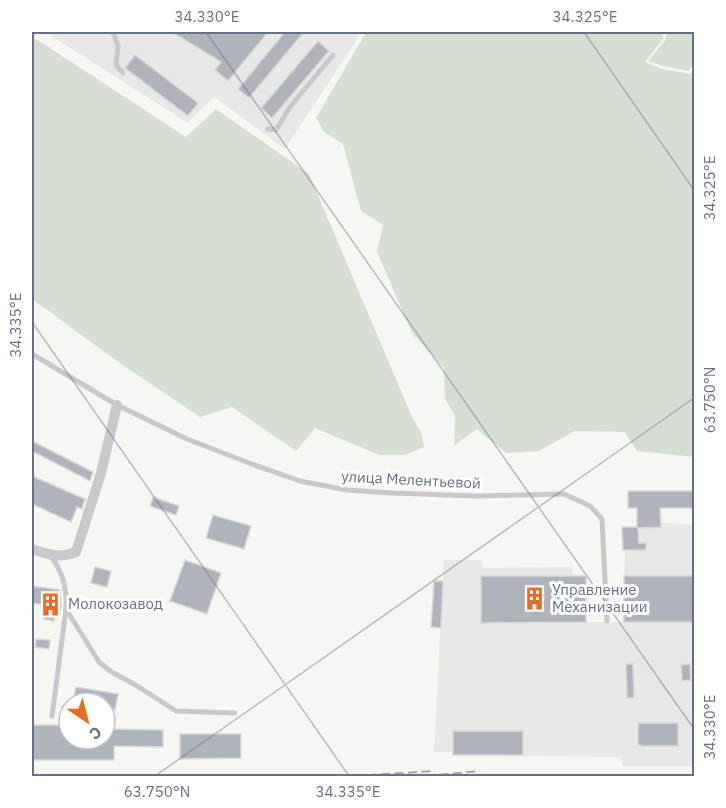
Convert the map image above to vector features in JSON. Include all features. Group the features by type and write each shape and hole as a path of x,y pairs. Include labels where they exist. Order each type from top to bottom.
{"street":[{"path":"32,549 65,556 76,552 101,473 117,405"}],"lane":[{"path":"113,32 118,46 116,65 123,73"},
{"path":"268,129 276,130 290,107 333,55"},
{"name":"улица Мелентьевой","path":"32,354 117,405 186,439 300,481 347,490 392,493 477,496 564,494 590,506 602,519 607,621"},
{"path":"49,554 57,564 67,592 52,716"},
{"path":"66,609 99,662 110,671 176,711 235,713"}],"shaded area":[{"path":"45,32 361,33 285,149 214,97 188,123"},
{"path":"366,32 663,32 663,39 645,62 662,69 690,74 694,69 694,457 637,451 625,432 575,431 539,451 506,453 477,429 454,446 455,416 445,399 444,368 412,333 377,252 383,225 361,211 343,144 324,132 316,118"},
{"path":"666,32 694,32 694,65 688,71 648,61 666,39"},
{"path":"36,39 186,137 216,109 309,174 412,417 421,432 424,447 405,455 379,455 315,428 296,451 232,407 200,417 124,366 32,299 32,41"},
{"name":"Управление Механизации","path":"661,518 661,522 694,525 694,766 622,766 622,757 453,755 453,752 434,752 444,560 482,560 483,568 573,567 573,576 586,576 587,622 623,622 625,551 623,550 622,527 637,527 637,519"},
{"path":"474,774 675,776 463,776"}],"building":[{"path":"172,32 268,32 228,81 215,70 221,62"},
{"path":"285,32 304,32 249,98 238,89"},
{"path":"318,41 329,51 272,118 261,108"},
{"path":"135,55 198,103 188,116 125,68"},
{"path":"32,441 93,472 90,481 32,451"},
{"path":"32,476 85,499 82,509 77,507 71,522 32,504"},
{"path":"628,491 694,491 694,508 660,508 661,527 638,528 639,543 646,543 646,550 623,550 622,527 637,527 637,508 628,508"},
{"path":"153,497 179,506 176,515 150,506"},
{"path":"213,515 251,526 244,549 206,538"},
{"path":"185,560 221,573 207,614 170,601"},
{"path":"95,567 111,571 107,587 91,583"},
{"name":"Управление Механизации","path":"481,576 586,576 586,622 481,623"},
{"path":"624,576 694,576 694,622 624,622"},
{"path":"434,581 443,581 441,628 431,627"},
{"name":"Молокозавод","path":"32,586 60,590 61,609 56,608 54,621 43,619 45,605 32,603"},
{"path":"36,639 50,640 49,649 35,647"},
{"path":"626,664 633,664 634,698 627,698"},
{"path":"690,664 691,680 682,681 681,665"},
{"path":"76,687 100,691 75,691"},
{"path":"638,723 678,723 678,746 638,745"},
{"path":"32,725 57,725 57,751 114,751 114,760 32,760"},
{"path":"117,729 163,730 163,747 117,746"},
{"path":"453,731 523,731 523,755 453,755"},
{"path":"180,734 241,734 241,758 180,759"}],"railway":[{"path":"354,776 435,771"},
{"path":"426,776 480,771"}],"place":[{"name":"Управление Механизации","path":"534,599"},
{"name":"Молокозавод","path":"50,604"}]}
